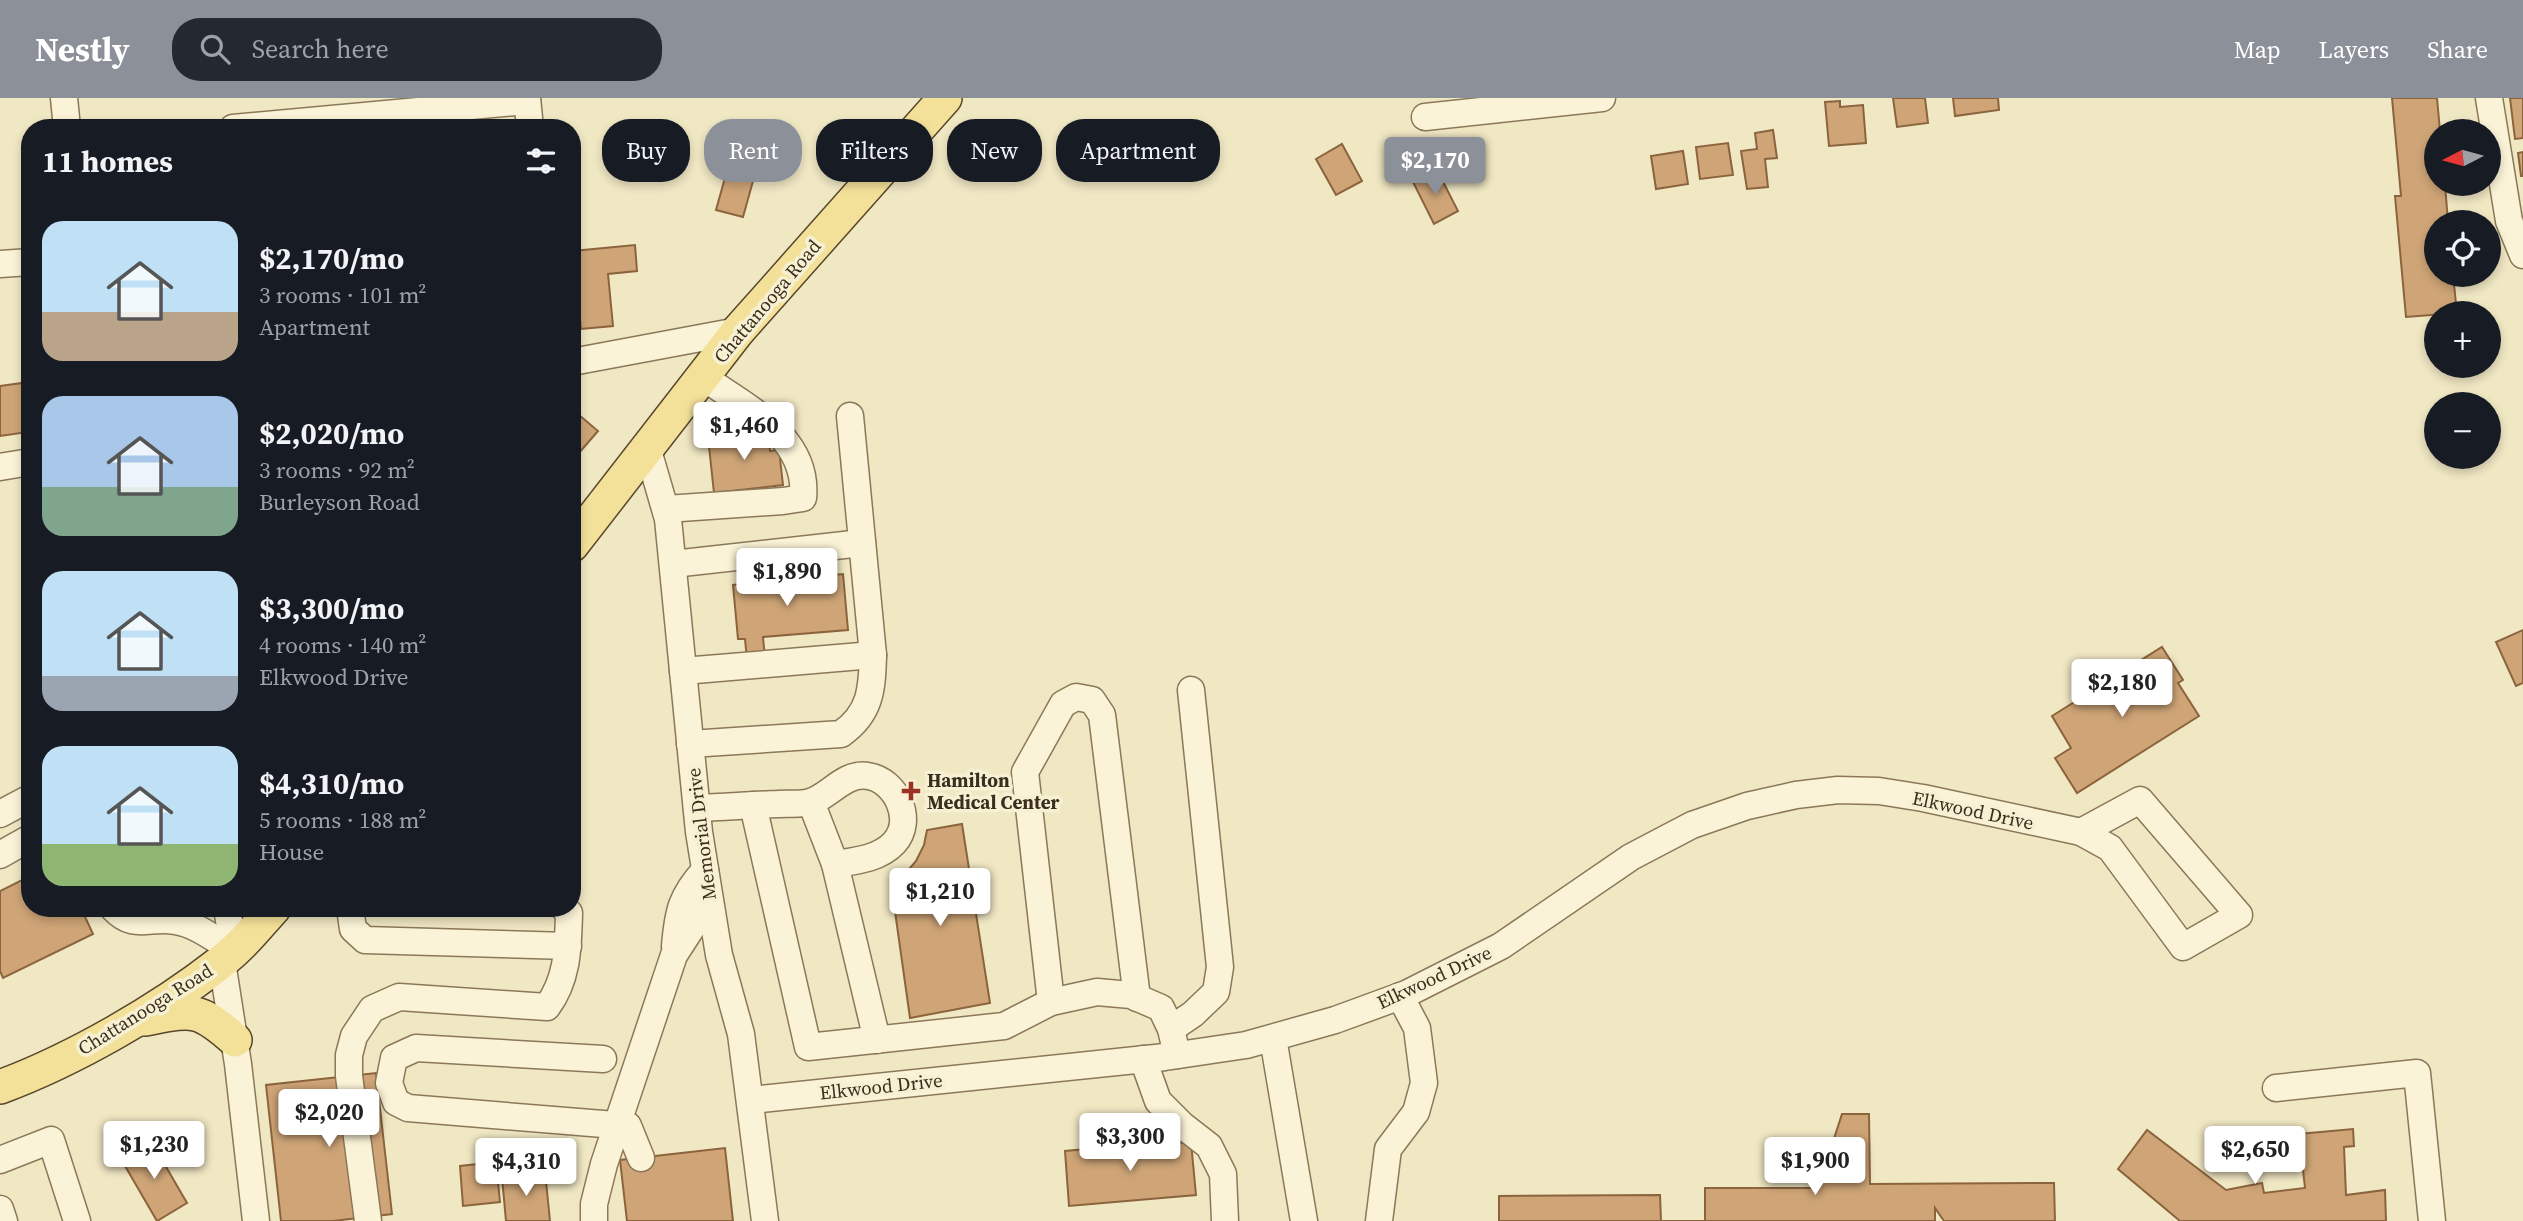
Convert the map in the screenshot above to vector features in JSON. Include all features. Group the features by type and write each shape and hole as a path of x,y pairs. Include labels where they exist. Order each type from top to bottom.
{"main road":[{"name":"Chattanooga Road","path":"581,533 738,331 945,98"},
{"name":"Chattanooga Road","path":"0,1087 89,1046 133,1021 228,956 265,917"},
{"path":"133,1021 186,1012 211,1019 235,1040"}],"street":[{"path":"64,98 66,119"},
{"path":"1425,117 1602,98"},
{"path":"2489,98 2509,221 2523,252"},
{"path":"324,119 527,99 529,119"},
{"path":"0,264 21,263"},
{"path":"581,360 738,331"},
{"path":"666,509 803,498 804,480 798,462 782,433 703,377"},
{"path":"691,744 841,734 856,724 868,702 873,655 850,416"},
{"name":"Memorial Drive","path":"647,447 666,509 709,901 717,949 741,1034 765,1221"},
{"path":"0,467 21,464"},
{"path":"673,564 862,543"},
{"path":"683,671 873,655"},
{"path":"1171,1029 1193,1014 1216,992 1220,967 1191,690"},
{"path":"1051,1002 1025,772 1063,704 1076,697 1092,700 1102,715 1137,998"},
{"path":"697,808 811,802 852,778 868,776 888,784 900,801 902,825 896,841 881,853 863,860 835,864"},
{"name":"Elkwood Drive","path":"751,1100 1177,1055 1246,1045 1335,1020 1400,996 1501,946 1631,857 1692,825 1747,806 1796,795 1838,790 1879,791 2081,832 2110,848 2183,947 2239,915 2140,800 2081,832"},
{"path":"811,802 835,864 877,1040"},
{"path":"0,814 21,803"},
{"path":"754,805 808,1047 1004,1027 1051,1002 1097,992 1137,998 1161,1008 1171,1029 1177,1055"},
{"path":"0,855 21,843"},
{"path":"594,1221 594,1205 617,1126 672,961 678,920 687,889 705,870"},
{"path":"672,961 709,901"},
{"path":"124,917 129,921 174,920 195,928 228,956"},
{"path":"227,917 235,1040 256,1221"},
{"path":"352,917 353,929 365,940 568,946"},
{"path":"368,1221 349,1076 349,1055 354,1036 372,1009 399,997 547,1007 558,993 568,958 569,917"},
{"path":"672,961 717,949"},
{"path":"1378,1221 1388,1149 1416,1112 1424,1083 1417,1028 1400,996"},
{"path":"1273,1038 1304,1221"},
{"path":"603,1059 416,1048 394,1058 389,1083 396,1102 408,1108 628,1126 641,1157"},
{"path":"1143,1059 1158,1101 1182,1125 1209,1146 1223,1174 1225,1221"},
{"path":"2276,1088 2417,1073 2432,1221"},
{"path":"0,1160 51,1140 77,1221"},
{"path":"0,1209 4,1221"}],"building":[{"path":"1893,98 1925,98 1928,123 1897,127"},
{"path":"1953,98 1998,98 1999,110 1955,116"},
{"path":"2392,98 2437,98 2439,119 2424,119 2424,196 2446,196 2447,210 2424,210 2424,287 2454,287 2456,301 2424,301 2424,316 2406,317 2395,196 2401,196"},
{"path":"2510,98 2523,98 2523,138 2515,139"},
{"path":"1840,101 1840,107 1863,105 1866,143 1829,146 1825,102"},
{"path":"1773,130 1777,158 1765,159 1768,187 1747,189 1741,151 1757,149 1755,133"},
{"path":"1728,143 1733,175 1700,179 1696,147"},
{"path":"1342,144 1362,181 1336,195 1316,159"},
{"path":"1683,151 1688,184 1656,189 1651,156"},
{"path":"2523,152 2523,176 2521,176 2518,153"},
{"path":"1437,170 1458,211 1434,224 1413,182"},
{"path":"724,182 753,182 743,217 716,210"},
{"path":"635,245 637,271 608,274 613,326 581,329 581,250"},
{"path":"21,383 21,433 0,436 0,386"},
{"path":"581,417 598,431 581,451"},
{"path":"768,431 770,451 779,450 783,485 714,493 708,437"},
{"path":"755,561 757,582 843,574 848,630 763,637 765,658 747,660 745,639 738,639 733,585 742,584 740,562"},
{"path":"2523,630 2523,683 2516,686 2496,642"},
{"path":"2162,647 2183,680 2178,683 2199,716 2077,793 2055,758 2071,748 2052,716"},
{"path":"962,824 990,1003 910,1018 891,883 905,874 916,861 924,845 927,830"},
{"path":"21,880 21,917 85,917 93,934 3,978 0,971 0,891"},
{"path":"376,1073 392,1214 333,1221 281,1221 266,1085"},
{"path":"1842,1114 1869,1114 1870,1184 2054,1183 2055,1221 1944,1221 1935,1208 1935,1221 1705,1221 1705,1188 1818,1188"},
{"path":"2353,1129 2354,1146 2344,1147 2346,1195 2385,1190 2386,1221 2180,1221 2118,1169 2147,1130 2226,1190 2262,1183 2264,1193 2305,1188 2299,1134"},
{"path":"1159,1137 1159,1145 1191,1142 1196,1195 1069,1206 1065,1151 1131,1145 1131,1140"},
{"path":"151,1141 187,1203 157,1221 121,1159"},
{"path":"725,1148 733,1221 627,1221 620,1160"},
{"path":"496,1162 500,1202 463,1206 460,1166"},
{"path":"545,1171 550,1221 506,1221 502,1177"},
{"path":"1660,1195 1661,1221 1499,1221 1499,1196"}],"place":[{"name":"Hamilton Medical Center","path":"911,791"}]}
